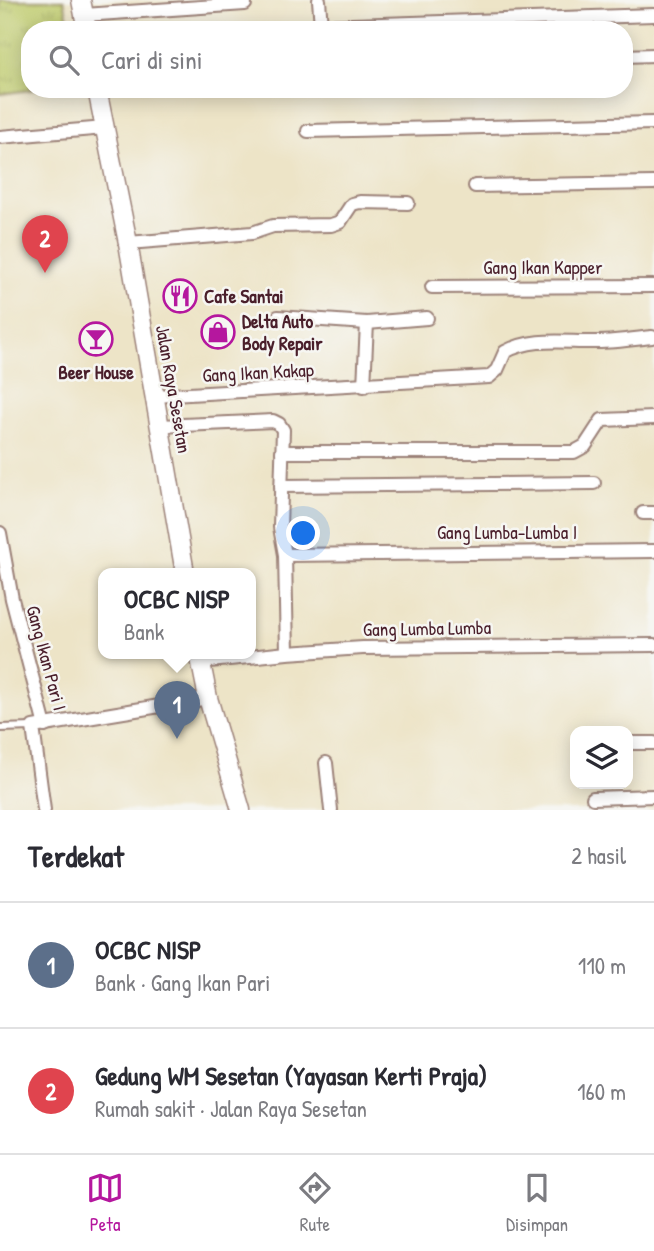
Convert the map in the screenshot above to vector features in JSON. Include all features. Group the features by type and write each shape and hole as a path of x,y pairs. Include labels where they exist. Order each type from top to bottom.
{"main road":[{"name":"Jalan Raya Sesetan","path":"99,98 128,243 184,568"},
{"path":"199,659 241,810"}],"street":[{"path":"319,0 321,21"},
{"path":"84,15 245,4"},
{"path":"472,21 654,15"},
{"path":"633,56 654,55"},
{"path":"308,131 654,123"},
{"path":"0,137 104,128"},
{"path":"475,186 654,183"},
{"path":"128,243 252,233 273,226 331,225 340,222 352,204 408,203"},
{"name":"Gang Ikan Kapper","path":"432,287 654,286"},
{"path":"278,317 367,323 427,318"},
{"path":"364,386 367,323"},
{"name":"Gang Ikan Kakap","path":"154,396 489,377 497,370 505,352 520,345 549,341 598,342 652,337"},
{"path":"282,452 574,452 585,446 602,421 654,418"},
{"path":"159,426 273,421 283,430 280,527 285,555 287,653"},
{"path":"281,486 594,483"},
{"name":"Gang Ikan Pari I","path":"0,533 6,600 39,727 44,810"},
{"name":"Gang Lumba-Lumba I","path":"285,555 654,551"},
{"name":"Gang Lumba Lumba","path":"256,655 363,648 654,645"},
{"path":"39,727 208,698"},
{"path":"633,743 654,743"},
{"path":"326,763 331,810"},
{"path":"593,798 621,790 654,796"}],"lane":[{"path":"0,728 39,727"}],"green space":[{"path":"0,0 64,0 68,21 21,21 21,91 0,94"}],"place":[{"name":"Gedung WM Sesetan (Yayasan Kerti Praja)","path":"45,273"},
{"name":"Cafe Santai","path":"180,296"},
{"name":"Delta Auto Body Repair","path":"218,332"},
{"name":"Beer House","path":"96,339"},
{"name":"OCBC NISP","path":"177,739"}]}
